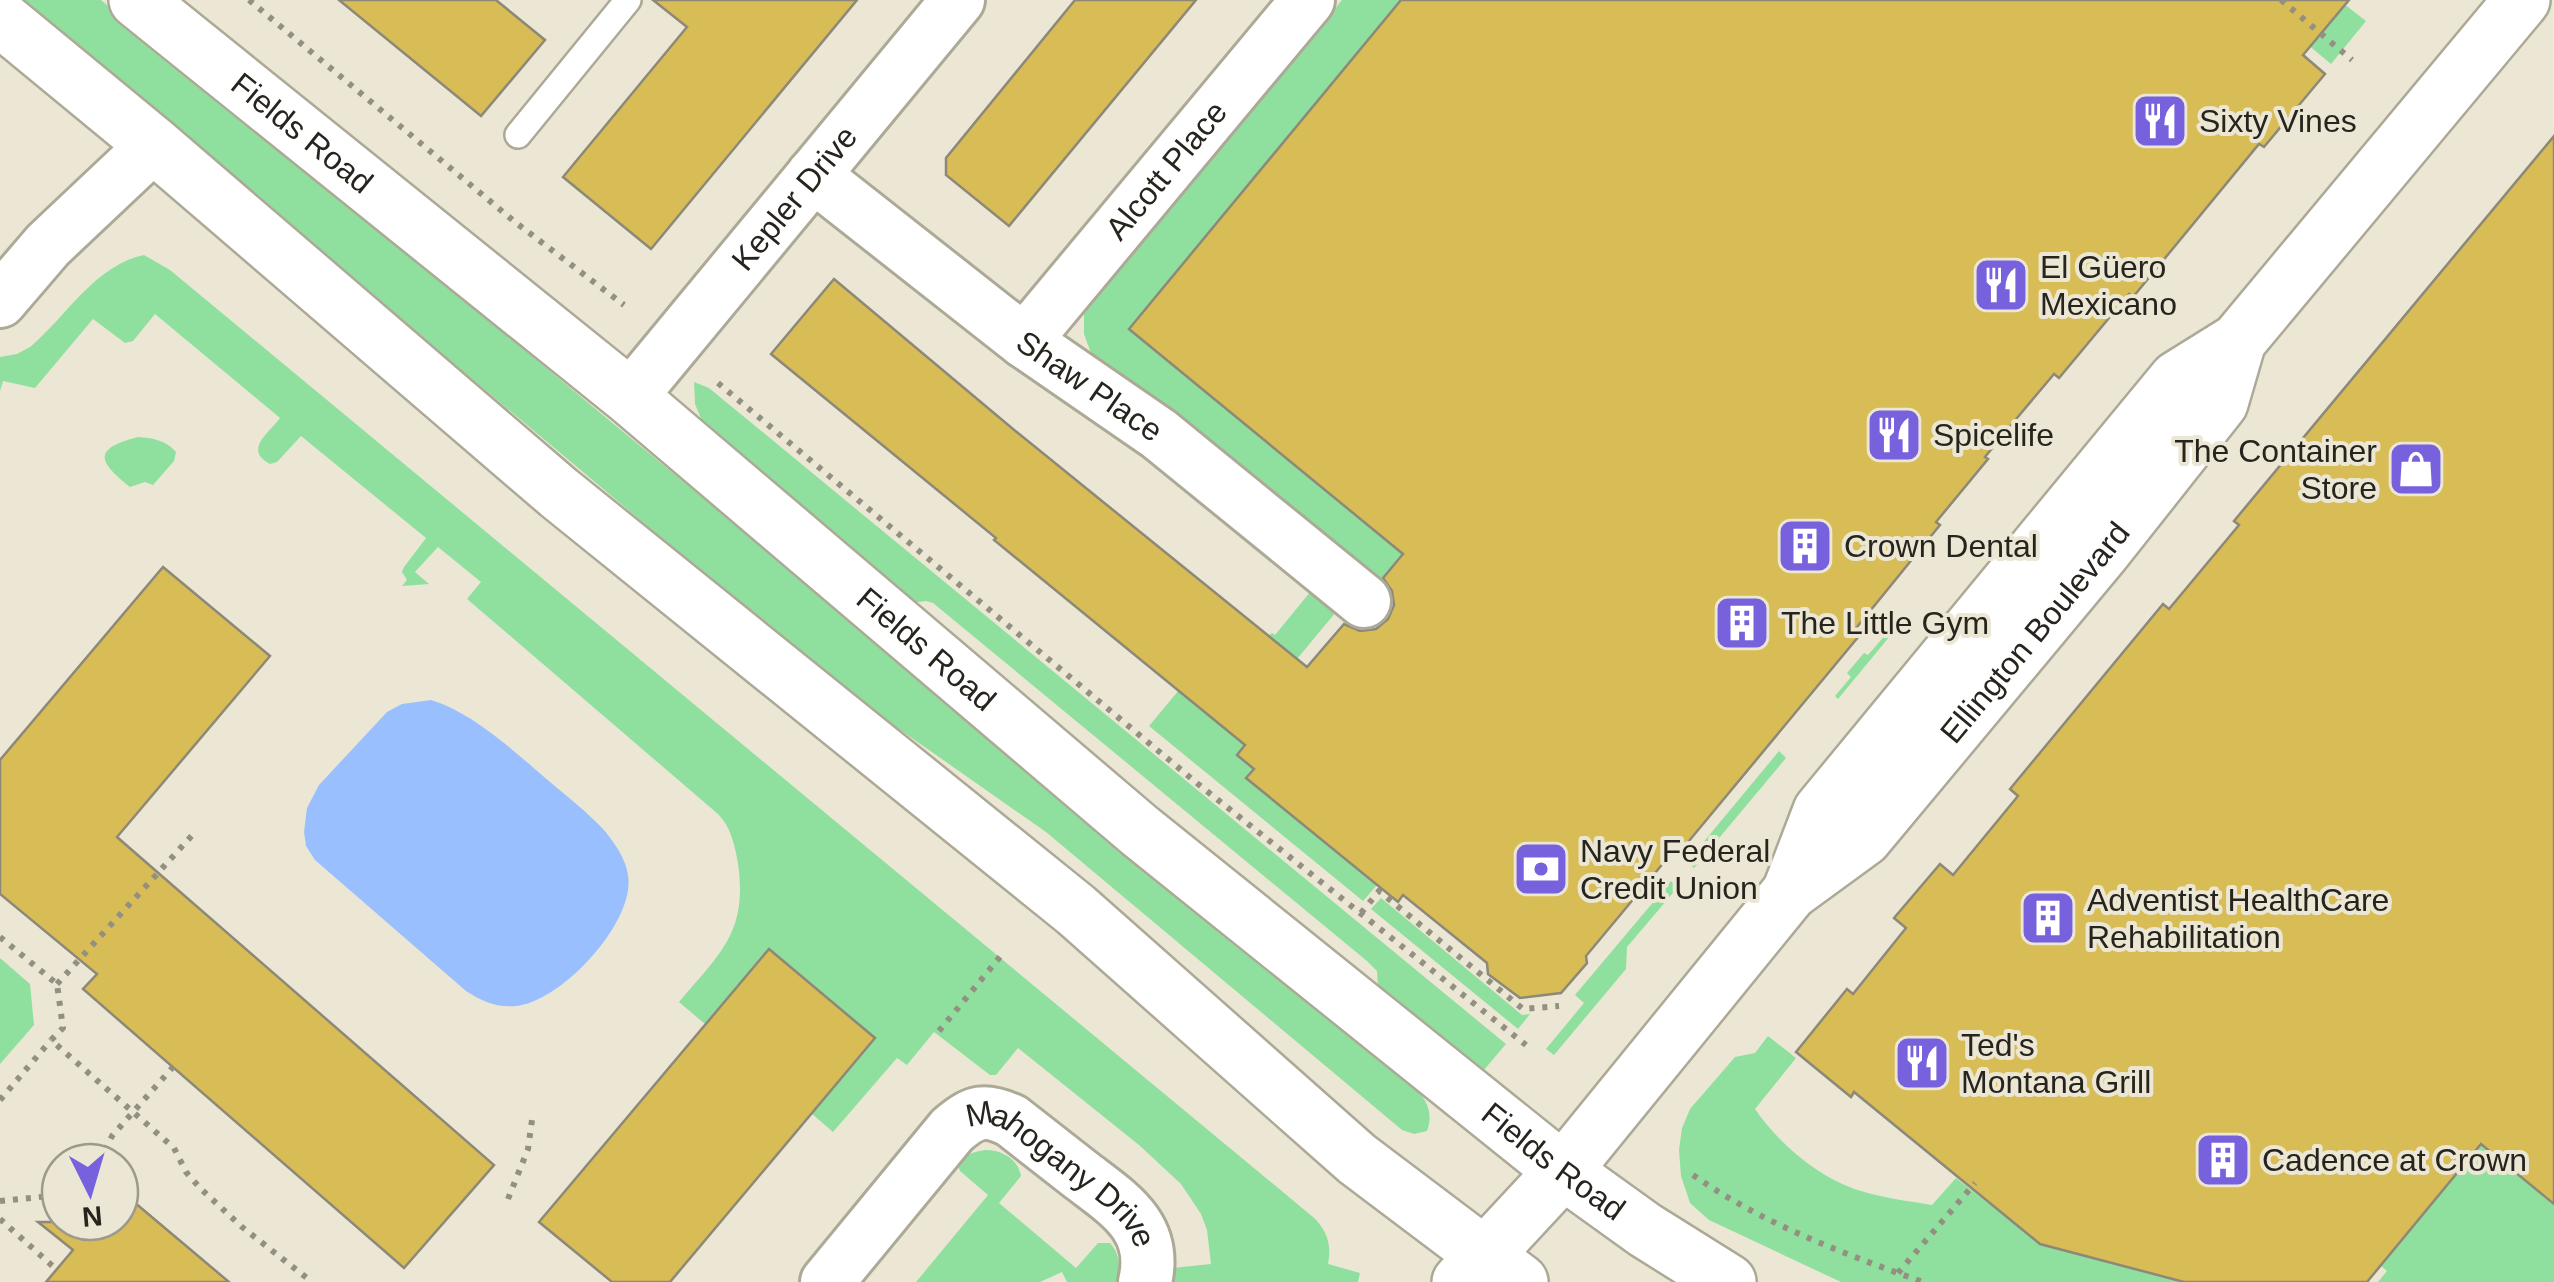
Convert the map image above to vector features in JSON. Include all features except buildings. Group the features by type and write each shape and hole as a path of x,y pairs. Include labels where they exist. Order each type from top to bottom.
{"main road":[{"name":"Fields Road","path":"137,0 630,397 1140,831 1563,1171 1644,1230 1728,1282"},
{"name":"Ellington Boulevard","path":"1488,1273 1563,1171 1790,892 1820,811 2177,378 2238,341 2522,0"},
{"path":"0,18 154,145 558,493 1076,910 1488,1273"}],"street":[{"name":"Kepler Drive","path":"630,397 958,0"},
{"name":"Alcott Place","path":"1024,341 1308,0"},
{"path":"0,301 48,245 154,145"},
{"name":"Shaw Place","path":"813,175 1024,341 1159,434 1364,600"},
{"name":"Mahogany Drive","path":"828,1282 952,1130 980,1112 1012,1121 1128,1210 1148,1252 1144,1282"}],"lane":[{"path":"518,135 616,4"}],"path":[{"path":"249,0 515,222 624,305"},
{"path":"2280,0 2352,60"},
{"path":"718,383 1198,784 1526,1045"},
{"path":"57,984 196,831"},
{"path":"1361,913 1379,891 1522,1009 1560,1006"},
{"path":"0,937 57,984 63,1028 0,1100"},
{"path":"939,1031 1004,952"},
{"path":"52,1040 174,1148 186,1172 200,1188 312,1282"},
{"path":"109,1142 173,1067"},
{"path":"508,1199 528,1148 532,1120"},
{"path":"1693,1175 1728,1200 1796,1234 1923,1282"},
{"path":"1898,1273 1975,1183"},
{"path":"0,1201 40,1197"},
{"path":"0,1219 57,1270"}],"green space":[{"path":"21,0 101,0 1413,1085 1428,1106 1427,1131 1414,1134 1402,1130 1046,832 839,687"},
{"path":"1342,0 1401,0 1403,554 1378,585 1092,356 1084,334 1084,308"},
{"path":"2254,0 2339,0 2366,21 2331,64"},
{"path":"144,255 170,270 1313,1217 1327,1238 1328,1264 1360,1273 1358,1282 1166,1282 1172,1268 1211,1264 1201,1214 1181,1184 1139,1145 1018,1048 996,1075 990,1075 934,1032 907,1065 897,1058 833,1132 811,1113 874,1037 769,949 705,1024 679,1002 727,941 739,908 737,857 729,831 718,814 467,599 481,582 438,547 415,572 429,584 402,586 407,580 402,572 404,567 426,538 301,436 277,462 270,464 262,459 258,447 280,418 155,314 133,341 125,343 93,319 35,388 3,381 0,391 0,357 30,347 96,281 111,269"},
{"path":"694,382 709,388 1506,1044 1483,1071 1476,1068 1378,988 1377,971 1367,961 933,603 912,603 707,433 695,404"},
{"path":"138,437 163,442 176,452 174,461 153,485 145,482 130,487 105,457 113,446"},
{"path":"1311,591 1336,612 1292,665 1254,769 1377,885 1363,901 1149,726 1179,690 1206,712"},
{"path":"1887,633 1890,636 1838,699 1835,696 1851,677 1847,673"},
{"path":"1779,751 1786,758 1694,868 1687,862"},
{"path":"1671,881 1678,887 1627,947 1626,969 1554,1055 1546,1049 1584,1003 1575,995"},
{"path":"1381,898 1522,1015 1530,1014 1518,1029 1371,909"},
{"path":"0,958 30,984 34,1025 0,1064"},
{"path":"1768,1036 1796,1058 1755,1109 1788,1147 1831,1178 1870,1193 1932,1205 1956,1178 2026,1233 2070,1252 2129,1268 2131,1262 2185,1277 2184,1282 1841,1282 1709,1220 1690,1203 1681,1176 1682,1128 1690,1109 1735,1057 1755,1053"},
{"path":"2481,1144 2554,1204 2554,1282 2378,1282 2387,1271 2381,1266"},
{"path":"986,1150 1008,1157 1021,1176 999,1203 1076,1268 1098,1243 1110,1243 1119,1261 1116,1282 1067,1282 1062,1272 1040,1282 916,1282 988,1195 958,1166 970,1154"}],"water":[{"path":"431,700 479,724 523,759 596,822 625,863 627,894 608,936 573,975 534,1001 502,1006 466,991 315,860 306,846 307,808 319,785 387,712 402,704"}],"place":[{"name":"Sixty Vines","path":"2160,121"},
{"name":"El Güero Mexicano","path":"2001,285"},
{"name":"Spicelife","path":"1894,435"},
{"name":"The Container Store","path":"2416,469"},
{"name":"Crown Dental","path":"1805,546"},
{"name":"The Little Gym","path":"1742,623"},
{"name":"Navy Federal Credit Union","path":"1541,869"},
{"name":"Adventist HealthCare Rehabilitation","path":"2048,918"},
{"name":"Ted's Montana Grill","path":"1922,1063"},
{"name":"Cadence at Crown","path":"2223,1160"}]}
